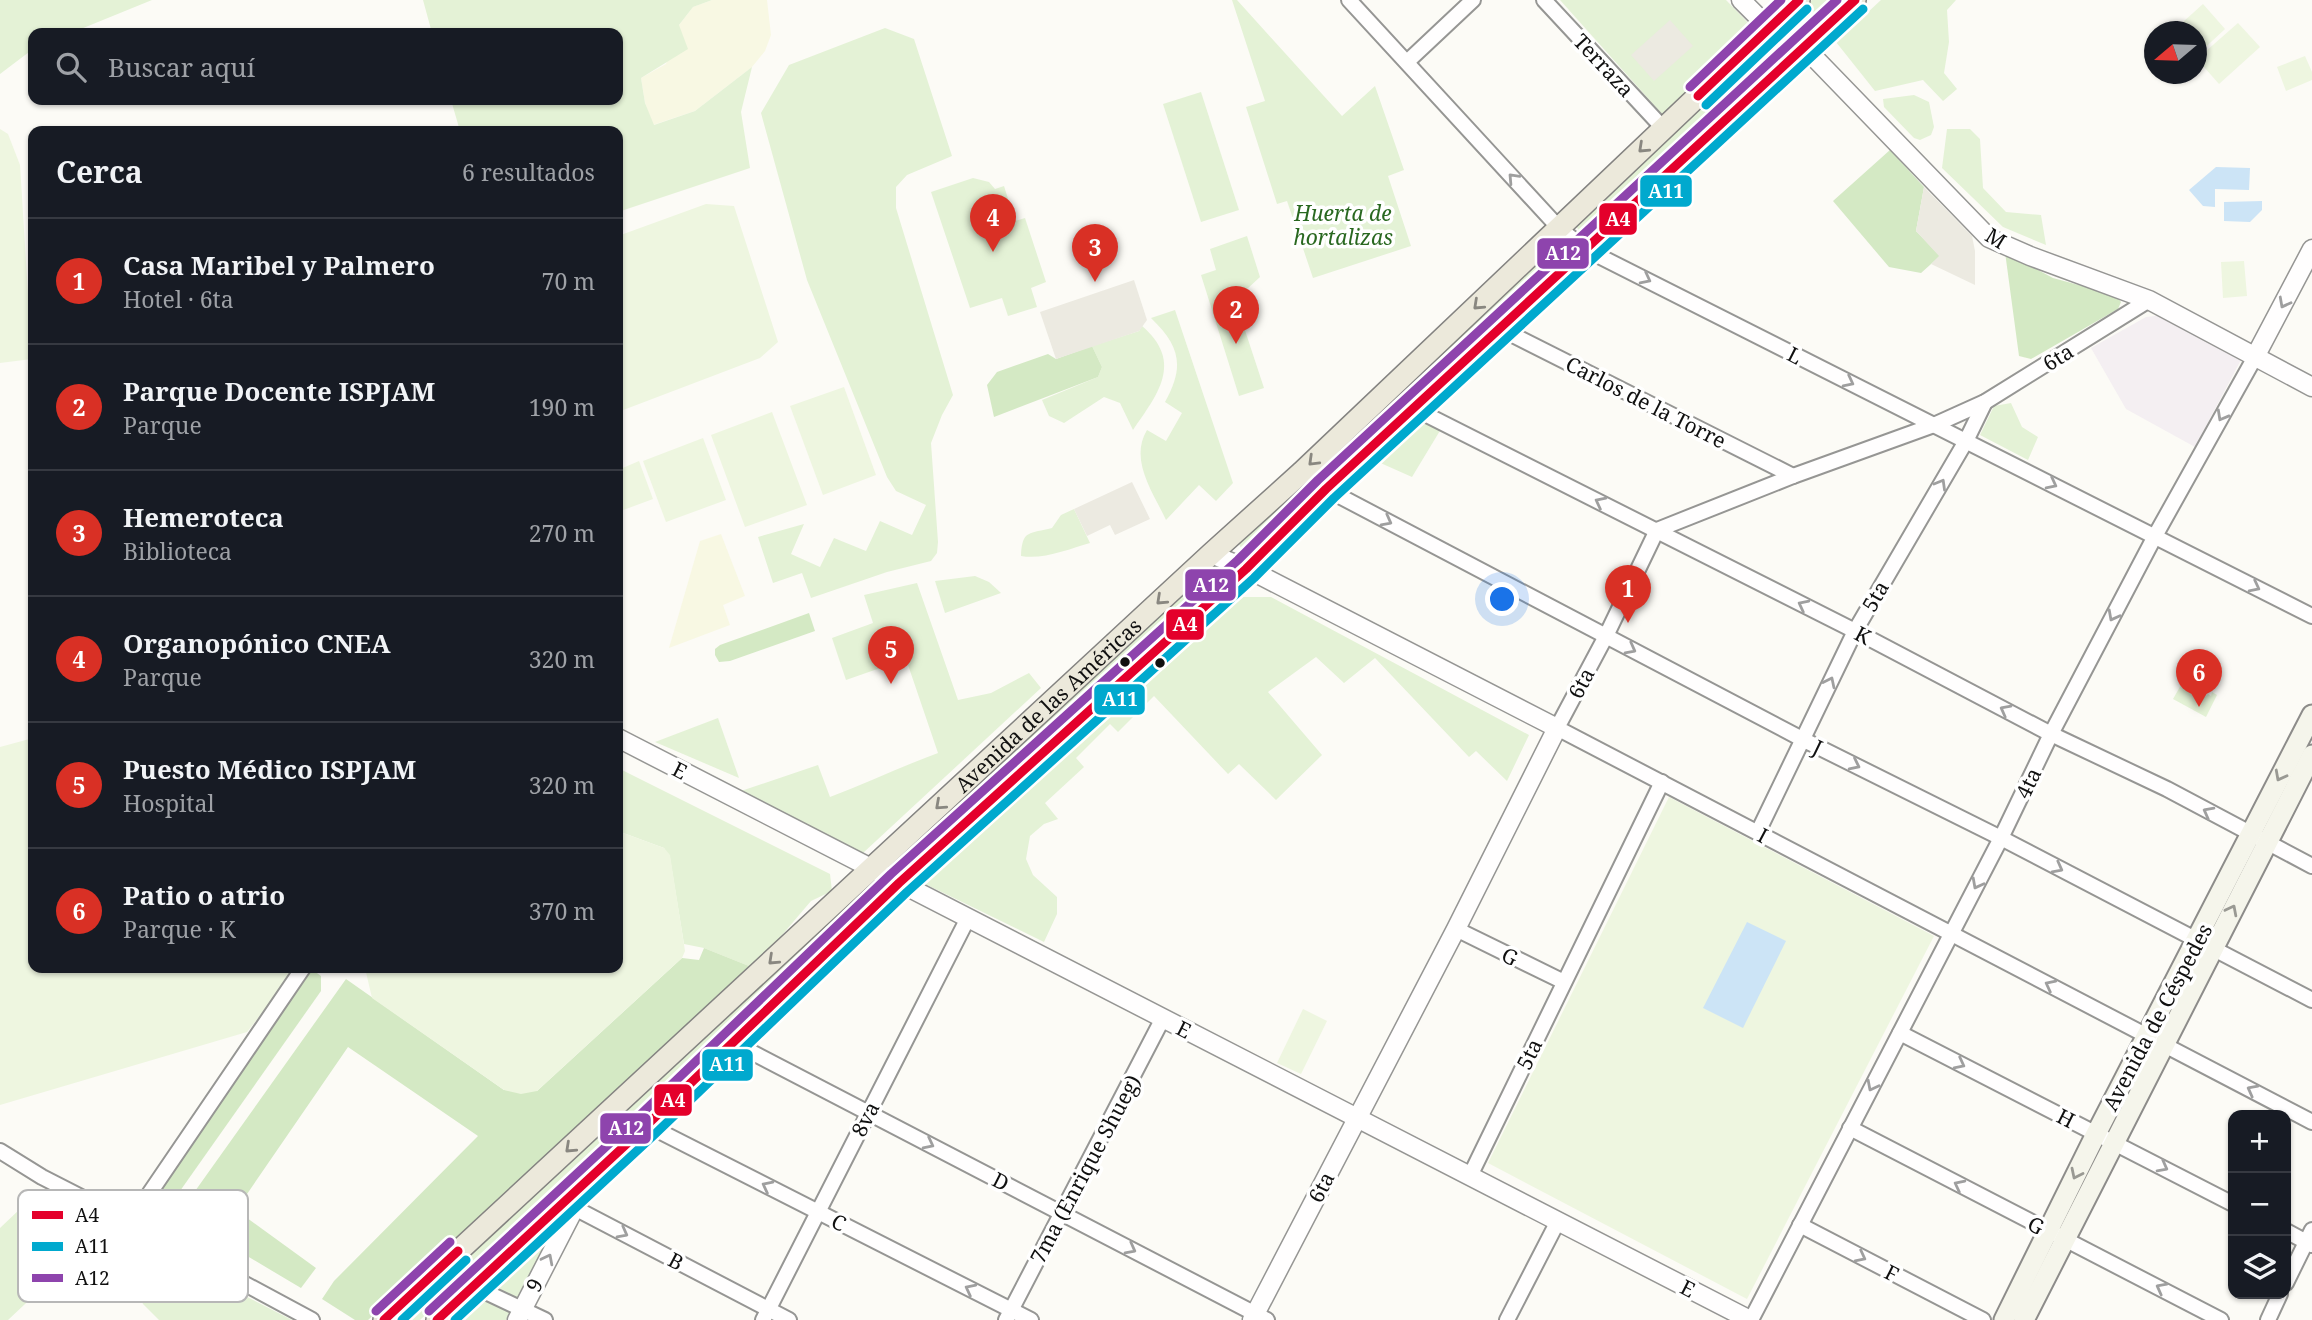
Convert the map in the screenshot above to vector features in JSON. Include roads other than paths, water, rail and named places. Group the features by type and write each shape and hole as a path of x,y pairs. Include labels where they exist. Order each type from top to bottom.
{"main road":[{"name":"Avenida de las Américas","path":"384,1320 1302,472 1799,0"},
{"name":"Avenida de las Américas","path":"437,1320 568,1205 591,1176 648,1125 899,883 1246,569 1326,489 1855,0"},
{"name":"Avenida de Céspedes","path":"2024,1320 2057,1235 2258,838 2312,715"},
{"name":"Avenida de Céspedes","path":"2258,838 2312,755"},
{"name":"Avenida de Céspedes","path":"2004,1320 2057,1235"}],"street":[{"name":"L","path":"1349,0 1559,228 1585,248 2312,616"},
{"path":"1407,62 1472,0"},
{"name":"Terraza","path":"1544,0 1664,129"},
{"name":"M","path":"1741,0 1769,28 1805,48 1989,238 2150,300 2312,387"},
{"name":"4ta","path":"1751,1320 2155,536 2255,356 2307,273 2312,249"},
{"name":"6ta","path":"1258,1318 1357,1118 1606,636 1657,530 1793,476 1934,425 1985,402 2150,300"},
{"name":"Carlos de la Torre","path":"1499,328 1793,476"},
{"name":"5ta","path":"1758,832 1855,631 1966,440 1985,402"},
{"name":"K","path":"1413,408 1855,631 2051,734 2166,789 2312,866"},
{"name":"J","path":"1326,489 1802,739 2001,838 2312,1000"},
{"name":"I","path":"1211,554 1246,569 1662,782 2312,1122"},
{"name":"E","path":"623,741 1751,1320"},
{"name":"5ta","path":"1470,1176 1662,782"},
{"name":"8va","path":"765,1315 968,918"},
{"name":"G","path":"1456,929 1564,982"},
{"path":"152,1190 300,973"},
{"name":"7ma (Enrique Shueg)","path":"1008,1315 1163,1018"},
{"name":"H","path":"1900,1033 2228,1201"},
{"name":"D","path":"734,1043 1063,1213 1258,1318"},
{"name":"C","path":"648,1125 818,1212 1008,1315 1031,1320"},
{"name":"G","path":"1850,1128 2221,1320"},
{"path":"0,1151 67,1190"},
{"name":"9","path":"519,1314 568,1205"},
{"name":"B","path":"568,1205 765,1315 789,1320"},
{"path":"1507,1320 1558,1221"},
{"name":"F","path":"1800,1225 1983,1320"},
{"path":"2291,1233 2310,1239 2291,1274"},
{"path":"248,1286 312,1320"},
{"path":"473,1286 519,1314 545,1320"},
{"path":"2268,1320 2278,1299"}],"water":[{"path":"2216,167 2250,168 2249,190 2215,189 2215,207 2203,206 2189,190"},
{"path":"2262,201 2262,210 2250,222 2224,221 2224,202"},
{"path":"1747,922 1786,941 1743,1028 1703,1008"}],"place":[{"name":"Organopónico CNEA","path":"993,252"},
{"name":"Hemeroteca","path":"1095,282"},
{"name":"Parque Docente ISPJAM","path":"1236,344"},
{"name":"Casa Maribel y Palmero","path":"1628,623"},
{"name":"Puesto Médico ISPJAM","path":"891,684"},
{"name":"Patio o atrio","path":"2199,707"}],"park label":[{"name":"Huerta de hortalizas","path":"1343,225"}]}
